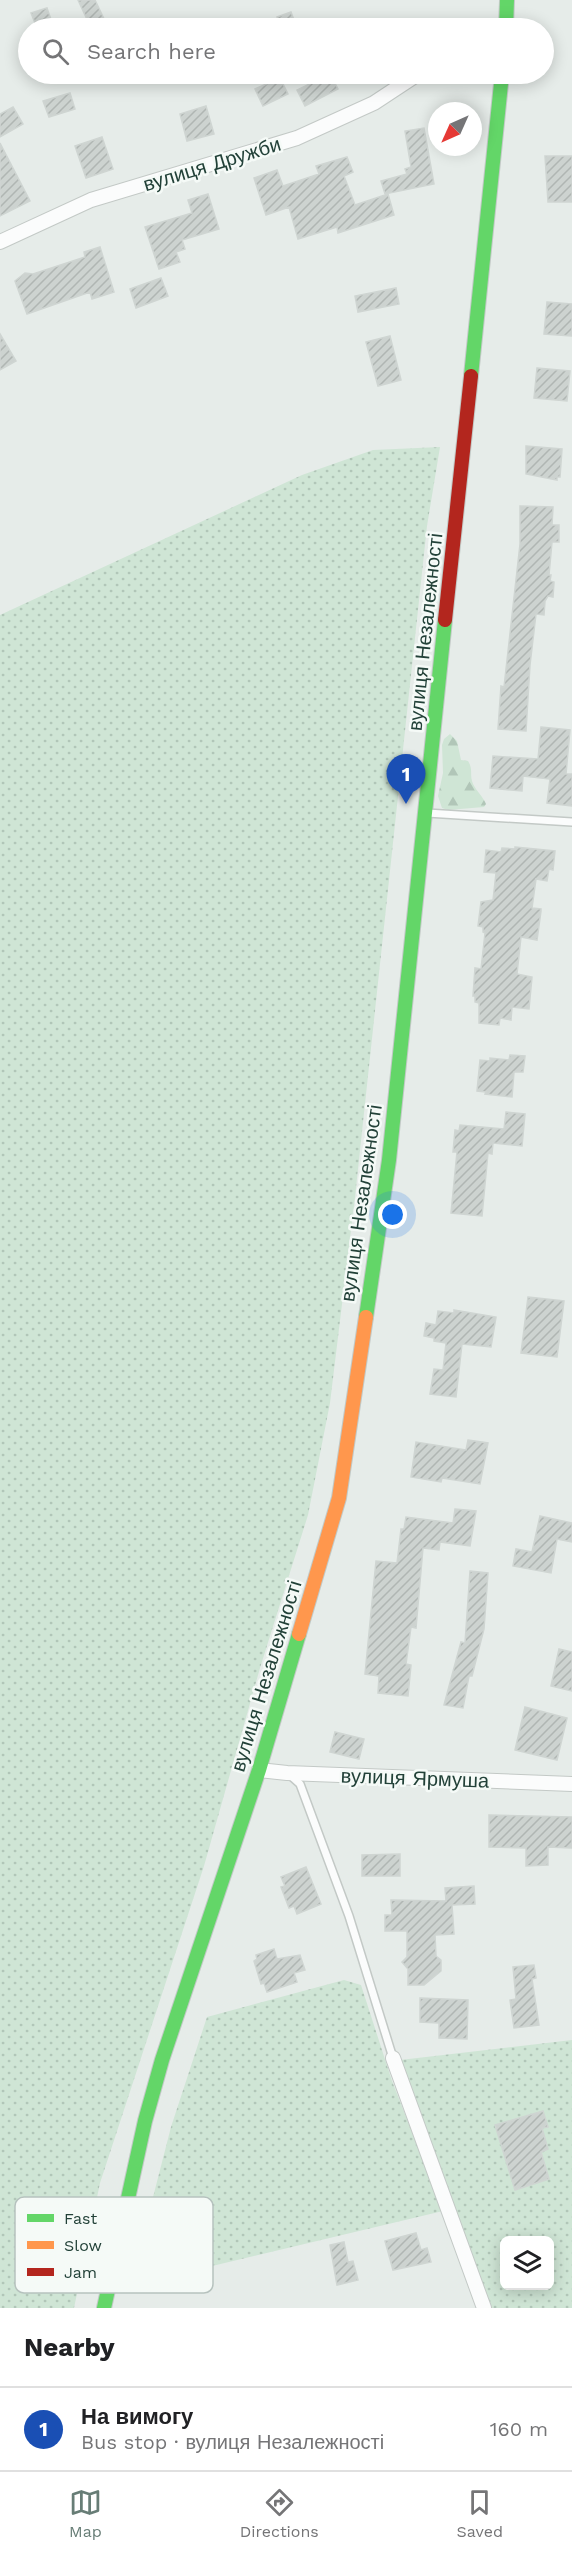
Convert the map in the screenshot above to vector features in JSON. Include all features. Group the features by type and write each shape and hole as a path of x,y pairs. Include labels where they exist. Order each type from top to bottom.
{"street":[{"path":"506,18 507,0"},
{"name":"вулиця Дружби","path":"0,242 91,200 297,138 374,103 403,84"},
{"name":"вулиця Незалежності","path":"128,2197 159,2070 259,1770 339,1498 389,1160 501,84"},
{"name":"вулиця Ярмуша","path":"259,1770 572,1784"},
{"path":"393,2058 484,2308"},
{"name":"вулиця Незалежності","path":"104,2308 107,2293"}],"lane":[{"path":"425,813 572,822"},
{"path":"287,1773 300,1784 307,1801 349,1916 393,2058"}],"green space":[{"path":"440,447 427,526 355,1197 330,1403 308,1515 260,1668 204,1866 97,2197 15,2197 15,2293 77,2293 74,2308 0,2308 0,615 302,475 373,450"},
{"path":"450,734 457,741 461,760 468,761 470,764 472,781 486,804 484,807 448,810 442,808 438,796 443,773 442,745 444,739"},
{"path":"344,1980 361,1985 392,2081 443,2211 213,2266 213,2197 153,2197 171,2127 207,2017"},
{"path":"572,2040 572,2308 485,2308 400,2060"}],"building":[{"path":"78,0 95,0 104,18 86,18"},
{"path":"47,8 50,18 33,18 31,13"},
{"path":"291,12 293,18 277,18"},
{"path":"266,84 283,84 288,94 263,106 255,89"},
{"path":"309,84 335,84 338,89 305,106 297,90"},
{"path":"70,93 75,109 49,117 43,101"},
{"path":"206,106 214,134 187,141 180,114"},
{"path":"13,107 23,124 0,137 0,114"},
{"path":"424,128 434,184 385,194 381,181 407,174 405,169 411,167 405,131"},
{"path":"102,137 113,169 86,178 75,146"},
{"path":"0,143 30,201 0,216"},
{"path":"545,156 572,156 572,202 548,202"},
{"path":"347,157 353,172 344,176 355,205 388,194 394,215 338,233 337,227 298,239 289,207 266,215 254,178 277,170 283,186 319,174 316,166"},
{"path":"208,194 219,229 182,240 185,249 176,252 180,262 159,269 145,227 192,213 188,200"},
{"path":"100,247 114,292 92,299 90,292 27,314 15,281 25,273 33,274 85,257 84,252"},
{"path":"161,278 168,296 136,308 130,289"},
{"path":"396,288 399,304 358,312 355,296"},
{"path":"547,302 572,304 572,336 544,334"},
{"path":"0,334 16,361 0,370"},
{"path":"390,336 401,380 378,386 366,342"},
{"path":"537,368 570,371 567,401 534,398"},
{"path":"526,446 562,449 560,477 557,477 557,480 526,474"},
{"path":"520,506 553,507 552,525 559,525 559,542 552,542 549,575 551,575 550,581 554,582 553,597 548,596 545,601 544,615 536,614 526,731 498,729 501,686 504,687 520,544"},
{"path":"541,727 570,730 566,774 572,774 572,806 547,803 550,779 523,776 522,791 490,788 493,756 538,759"},
{"path":"515,847 555,851 553,870 549,869 547,881 536,879 532,908 541,909 537,940 521,937 517,974 532,977 529,1009 512,1007 511,1020 500,1018 499,1025 479,1023 479,1003 475,1002 475,996 473,996 475,968 481,969 485,933 483,927 478,926 481,902 493,900 496,873 484,872 486,850 501,852 502,848 515,849"},
{"path":"510,1055 525,1056 523,1072 514,1072 512,1097 477,1091 480,1060 490,1061 490,1058 509,1060"},
{"path":"506,1112 525,1114 522,1146 493,1143 492,1154 488,1153 482,1216 451,1213 457,1152 453,1152 455,1130 459,1131 460,1125 504,1129"},
{"path":"528,1297 564,1301 557,1357 521,1353"},
{"path":"454,1310 496,1317 491,1347 462,1344 456,1397 430,1394 434,1369 443,1370 446,1343 424,1336 426,1323 436,1325 438,1311 454,1313"},
{"path":"468,1440 488,1443 480,1484 442,1478 441,1482 411,1477 416,1442 466,1450"},
{"path":"455,1509 476,1511 470,1546 440,1542 439,1550 423,1548 416,1628 411,1627 406,1664 411,1665 408,1696 378,1693 379,1676 365,1674 376,1561 397,1563 401,1529 404,1529 406,1517 453,1523"},
{"path":"540,1516 572,1523 572,1542 557,1539 551,1573 513,1566 516,1549 532,1552"},
{"path":"470,1571 488,1573 484,1629 472,1676 469,1676 463,1708 444,1705 461,1642 465,1643"},
{"path":"559,1649 572,1652 572,1691 551,1686"},
{"path":"525,1707 567,1718 557,1760 515,1750"},
{"path":"335,1732 364,1739 359,1759 330,1752"},
{"path":"489,1815 572,1817 572,1848 548,1847 548,1865 526,1866 526,1848 489,1847"},
{"path":"400,1854 400,1876 362,1876 362,1855"},
{"path":"306,1867 321,1904 297,1914 294,1906 289,1908 281,1887 285,1886 281,1877"},
{"path":"474,1886 475,1904 452,1905 454,1934 435,1935 436,1956 441,1960 441,1971 424,1985 408,1985 408,1969 402,1962 407,1957 407,1931 385,1931 385,1915 392,1915 391,1900 446,1901 445,1888"},
{"path":"274,1949 277,1959 300,1955 305,1970 294,1973 297,1982 267,1992 264,1983 261,1984 254,1961 257,1959 256,1955"},
{"path":"534,1965 536,1978 532,1979 539,2025 514,2028 510,2000 516,1999 513,1967"},
{"path":"420,1998 468,2000 467,2039 439,2038 439,2023 420,2022"},
{"path":"543,2111 548,2127 542,2128 548,2149 541,2152 549,2179 515,2190 495,2125"},
{"path":"416,2233 421,2250 427,2248 431,2262 393,2270 385,2241"},
{"path":"344,2242 348,2262 353,2261 358,2280 337,2285 330,2245"}],"traffic: fast":[{"path":"506,18 507,0"},
{"path":"471,376 501,84"},
{"path":"366,1317 389,1160 445,620"},
{"path":"128,2197 145,2121 162,2060 259,1770 299,1634"},
{"path":"104,2308 107,2293"}],"traffic: slow":[{"path":"299,1634 339,1498 366,1317"}],"traffic: jam":[{"path":"445,620 471,376"}],"place":[{"name":"На вимогу","path":"406,804"}]}
